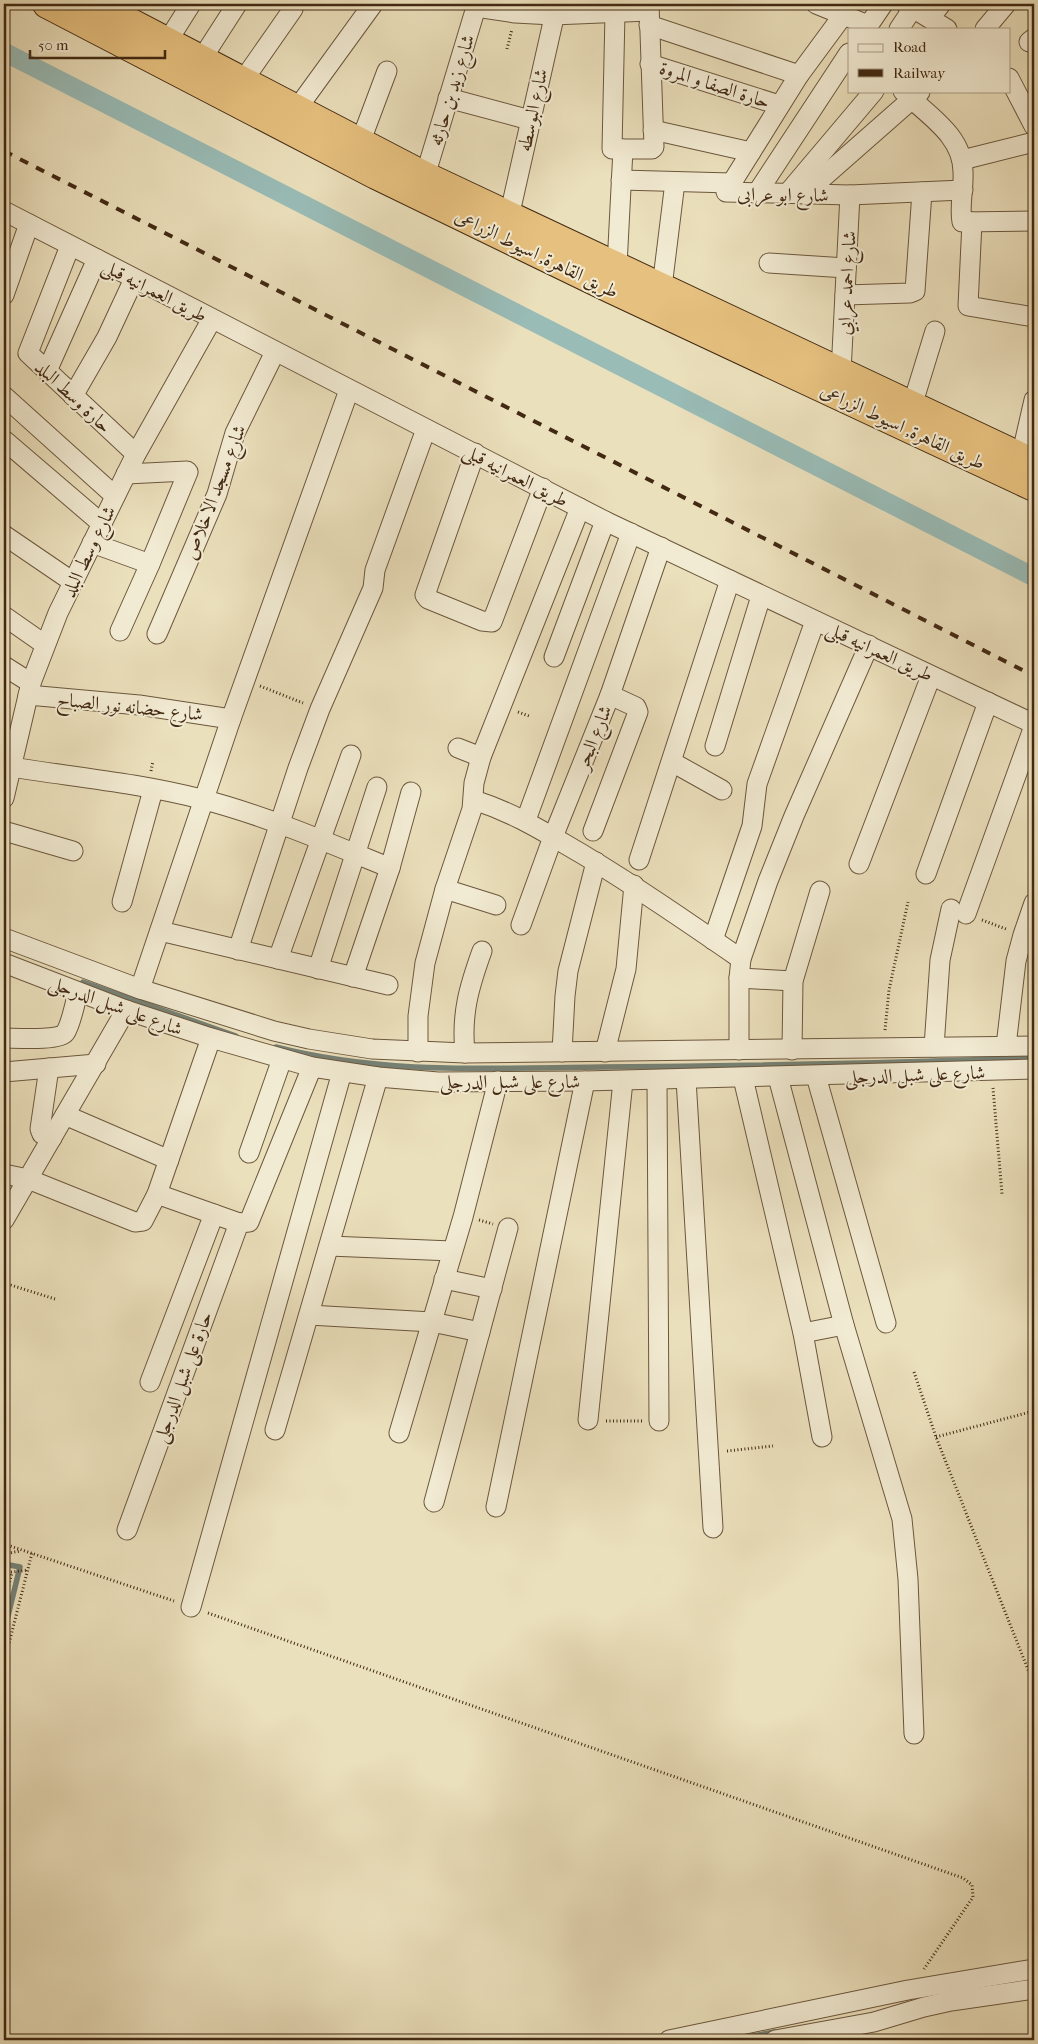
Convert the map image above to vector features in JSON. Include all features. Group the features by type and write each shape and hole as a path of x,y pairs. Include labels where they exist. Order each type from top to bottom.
{"highway":[{"name":"طريق القاهرة, اسيوط الزراعى","path":"47,4 376,175 812,370 841,372 1028,460"},
{"name":"طريق القاهرة, اسيوط الزراعى","path":"95,4 425,176 509,217 662,287 812,370 1034,487"}],"street":[{"path":"167,42 191,4"},
{"path":"201,60 237,4"},
{"path":"296,110 372,4"},
{"path":"830,8 867,27 882,4"},
{"path":"986,28 1006,4"},
{"path":"477,5 515,14 555,10 649,13 799,75"},
{"name":"شارع زيد بن حارثه","path":"425,176 477,5"},
{"path":"899,28 910,6 936,11 946,28"},
{"name":"شارع ابو عرابى","path":"830,8 799,75 726,192 850,195 963,190"},
{"path":"242,82 292,9"},
{"name":"شارع البوسطه","path":"509,217 555,10"},
{"path":"615,13 612,148 623,149 653,140 751,152"},
{"path":"649,13 653,140"},
{"path":"758,194 848,56"},
{"name":"حارة الصفا و المروة","path":"650,64 779,105"},
{"path":"360,143 387,71"},
{"path":"1010,80 1034,126"},
{"path":"796,194 873,92"},
{"path":"796,194 912,94 948,133 959,150 962,160 967,222 968,306 1034,317"},
{"path":"448,98 530,120"},
{"path":"962,160 1034,142"},
{"path":"617,266 623,149"},
{"path":"622,180 731,183"},
{"path":"662,287 676,182"},
{"path":"845,295 910,293 915,291 922,192"},
{"name":"شارع احمد عرابي","path":"841,372 850,195"},
{"name":"طريق العمرانيه قبلى","path":"4,211 606,521 1034,725"},
{"path":"967,222 1034,221"},
{"path":"4,295 29,224"},
{"name":"حارة وسط البلد","path":"70,246 28,351 30,355 136,454"},
{"path":"47,371 97,260"},
{"path":"769,263 846,268"},
{"path":"73,396 107,337 134,279"},
{"name":"شارع وسط البلد","path":"4,798 10,756 44,644 136,454 212,319"},
{"path":"912,406 935,330"},
{"name":"شارع مسجد الاخلاص","path":"157,634 217,494 235,433 275,352"},
{"path":"140,989 231,719 349,390"},
{"path":"4,396 115,496"},
{"path":"1028,460 1034,400"},
{"path":"238,950 279,824 320,709 373,588 375,570 426,429"},
{"path":"4,440 102,523"},
{"path":"475,453 425,595 428,599 482,621 492,622 543,488"},
{"path":"120,630 188,472 126,474"},
{"path":"418,1052 418,1007 424,963 445,889 474,800 474,783 481,757 580,508"},
{"path":"554,656 606,521"},
{"path":"526,820 631,533"},
{"path":"4,535 73,582"},
{"path":"92,543 150,564"},
{"name":"شارع البحر","path":"521,925 553,837 610,696 661,547"},
{"path":"639,860 730,580"},
{"path":"715,746 761,596"},
{"path":"4,616 44,644"},
{"path":"713,940 752,826 757,784 815,621"},
{"path":"739,1050 739,978 741,959 794,816 869,645"},
{"path":"4,666 30,689"},
{"path":"859,864 931,676"},
{"name":"شارع حضانه نور الصباح","path":"30,689 231,719"},
{"path":"592,831 638,712 636,707 610,696"},
{"path":"926,874 988,702"},
{"path":"934,1047 940,960 1034,725"},
{"path":"458,748 481,757"},
{"path":"278,959 351,755"},
{"path":"10,756 153,790 204,800 279,824 390,868"},
{"path":"672,762 722,790"},
{"path":"318,969 377,787"},
{"path":"122,902 153,790"},
{"path":"354,977 390,868 411,792"},
{"path":"474,800 526,820 634,886 741,959"},
{"path":"4,830 74,851"},
{"path":"562,1052 567,977 596,862"},
{"path":"605,1052 626,969 634,886"},
{"path":"445,889 496,905"},
{"path":"792,1050 793,981 820,890"},
{"path":"1006,1046 1011,991 1022,936 1034,903"},
{"path":"160,931 388,985"},
{"name":"شارع على شبل الدرجلى","path":"4,938 140,989 219,1015 308,1039 372,1049 464,1053 1034,1046"},
{"path":"464,1053 463,1018 466,1001 482,951"},
{"name":"شارع على شبل الدرجلى","path":"4,963 126,1010 211,1038 312,1067 378,1077 438,1082 585,1081 1034,1070"},
{"path":"739,978 793,981"},
{"path":"4,1038 62,1036 67,1030 78,992"},
{"path":"4,1220 126,1010"},
{"path":"4,1174 28,1179 134,1222 138,1223 146,1219 157,1194 211,1038"},
{"path":"249,1154 282,1059"},
{"path":"4,1072 96,1064"},
{"name":"حارة على شبل الدرجلى","path":"127,1530 245,1221 312,1067"},
{"path":"49,1068 40,1127 41,1132 52,1138"},
{"path":"191,1607 342,1072"},
{"path":"816,1076 886,1323"},
{"path":"275,1430 378,1077"},
{"path":"778,1077 844,1325 902,1519 908,1579 914,1734"},
{"path":"743,1078 803,1333 822,1438"},
{"path":"686,1079 713,1528"},
{"path":"588,1420 623,1080"},
{"path":"657,1080 659,1421"},
{"path":"399,1433 463,1217 498,1081"},
{"path":"496,1507 585,1081"},
{"path":"65,1115 169,1160"},
{"path":"157,1194 214,1214 245,1221"},
{"path":"150,1382 214,1214"},
{"path":"434,1502 508,1228"},
{"path":"329,1246 452,1251"},
{"path":"444,1278 492,1290"},
{"path":"309,1315 432,1322 480,1332"},
{"path":"803,1333 844,1325"},
{"path":"669,2040 908,1990 1034,1969"},
{"path":"774,2040 874,2022 924,2006 1034,1989"}],"path":[{"path":"246,681 320,709"},
{"path":"884,1048 889,990 908,902"},
{"path":"958,911 1022,936"},
{"path":"992,1072 1002,1194"},
{"path":"463,1217 508,1228"},
{"path":"4,1284 55,1299"},
{"path":"914,1372 936,1438 1034,1685"},
{"path":"936,1438 1034,1412"},
{"path":"588,1420 659,1421"},
{"path":"708,1453 773,1446"},
{"path":"4,1544 191,1607 963,1878 972,1885 974,1897 908,1990"},
{"path":"4,1554 22,1550"},
{"path":"4,1663 32,1554"},
{"path":"4,1574 28,1570"},
{"path":"4,1606 12,1572"}],"waterway":[{"path":"4,52 1034,577"},
{"path":"83,982 236,1036"},
{"path":"276,1047 316,1056 357,1062 438,1068 765,1065 1034,1058"},
{"path":"4,1564 20,1567 4,1632"},
{"path":"1019,1982 1034,1979"},
{"path":"731,2040 775,2032"}],"railway":[{"path":"4,151 1034,676"}]}
